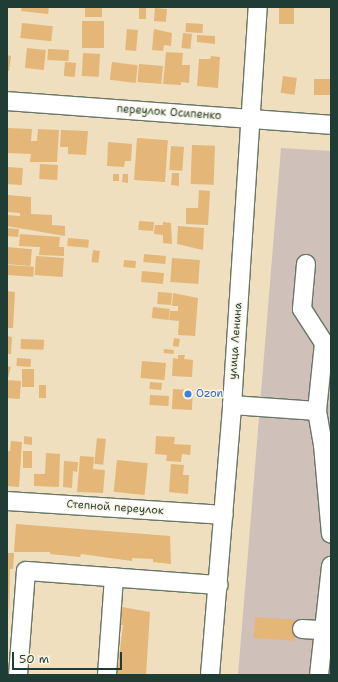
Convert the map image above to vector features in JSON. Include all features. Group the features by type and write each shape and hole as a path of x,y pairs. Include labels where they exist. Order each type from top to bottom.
{"street":[{"name":"улица Ленина","path":"210,675 232,405 258,7"},
{"name":"переулок Осипенко","path":"7,101 331,125"},
{"path":"306,264 302,309 324,343 318,411 323,445 331,534"},
{"path":"232,405 318,411"},
{"name":"Степной переулок","path":"7,501 224,515"},
{"path":"319,675 331,566"},
{"path":"18,675 26,571 218,585"},
{"path":"107,675 114,577"},
{"path":"302,628 324,630"}],"shaded area":[{"path":"281,148 331,151 331,675 238,675"}],"building":[{"path":"22,7 49,7 48,14 21,11"},
{"path":"85,7 102,7 102,17 85,17"},
{"path":"139,7 146,7 146,19 139,19"},
{"path":"279,7 294,7 294,24 279,24"},
{"path":"155,8 167,9 166,22 154,21"},
{"path":"82,21 104,21 104,48 82,48"},
{"path":"22,23 53,26 51,41 20,38"},
{"path":"186,23 203,24 203,33 186,32"},
{"path":"127,29 138,30 136,51 125,50"},
{"path":"154,29 172,33 171,46 164,45 163,51 152,50"},
{"path":"183,33 192,34 190,49 181,48"},
{"path":"197,35 215,36 215,44 197,42"},
{"path":"27,48 46,50 44,70 25,68"},
{"path":"48,49 69,50 68,61 47,60"},
{"path":"166,52 183,53 182,65 190,65 189,83 181,82 181,85 163,84"},
{"path":"83,53 100,54 99,77 82,76"},
{"path":"7,55 11,56 9,71 7,71"},
{"path":"211,56 220,57 218,88 197,86 199,59 210,59"},
{"path":"65,62 76,63 75,77 64,76"},
{"path":"112,62 138,65 136,83 110,80"},
{"path":"139,64 163,66 161,84 137,82"},
{"path":"283,76 297,78 294,95 281,93"},
{"path":"314,79 331,79 331,95 314,95"},
{"path":"7,128 32,129 31,141 37,141 38,129 59,130 57,162 30,162 31,154 7,153"},
{"path":"61,130 88,131 86,155 68,154 68,147 60,147"},
{"path":"137,138 168,140 165,182 134,180"},
{"path":"108,142 132,144 131,161 125,161 124,167 107,166"},
{"path":"192,145 215,146 214,185 191,184"},
{"path":"171,146 184,147 182,171 169,170"},
{"path":"40,164 58,165 57,180 39,179"},
{"path":"7,167 23,168 22,185 7,184"},
{"path":"172,173 179,173 179,186 171,185"},
{"path":"113,174 119,174 119,181 113,181"},
{"path":"123,174 128,174 128,183 122,182"},
{"path":"199,190 210,191 208,225 186,224 186,208 198,208"},
{"path":"7,195 31,197 31,214 52,215 52,225 65,226 65,236 7,226 7,215 20,216 20,213 7,212"},
{"path":"139,221 154,222 153,231 138,230"},
{"path":"163,222 171,223 172,244 163,243 163,235 154,234 155,225 163,225"},
{"path":"178,226 204,228 203,250 177,244"},
{"path":"7,228 19,229 18,237 7,236"},
{"path":"20,234 60,237 59,247 64,247 64,256 39,255 40,247 19,246"},
{"path":"68,238 89,240 88,248 67,246"},
{"path":"7,247 32,249 30,266 7,264"},
{"path":"93,250 100,251 98,263 91,262"},
{"path":"144,254 166,256 165,264 143,262"},
{"path":"36,256 64,258 63,277 35,275"},
{"path":"172,258 200,260 198,284 170,282"},
{"path":"124,260 136,261 135,268 123,267"},
{"path":"8,265 34,267 33,277 7,275"},
{"path":"142,271 164,273 163,284 141,282"},
{"path":"7,291 15,292 13,328 7,328"},
{"path":"158,292 172,293 171,305 157,304"},
{"path":"173,293 198,298 195,336 178,335 179,321 169,320 170,311 178,311 178,306 172,306"},
{"path":"153,307 170,309 169,320 152,318"},
{"path":"7,336 12,337 11,354 7,354"},
{"path":"174,338 180,339 179,347 173,346"},
{"path":"21,339 44,340 44,350 21,349"},
{"path":"164,349 174,350 174,354 164,353"},
{"path":"178,355 185,355 184,359 193,360 192,377 172,376 173,358 178,359"},
{"path":"17,358 31,359 30,367 16,366"},
{"path":"142,361 166,363 164,380 141,378"},
{"path":"7,366 11,367 8,378 7,377"},
{"path":"22,369 34,369 34,387 22,387"},
{"path":"7,380 21,381 20,399 7,398"},
{"path":"150,382 162,383 161,390 149,389"},
{"path":"39,385 46,385 46,398 39,398"},
{"path":"173,389 193,390 192,410 172,409"},
{"path":"150,395 169,396 168,406 149,405"},
{"path":"24,436 32,437 32,445 24,444"},
{"path":"156,436 175,437 174,444 191,445 190,455 182,454 181,462 166,461 167,455 155,454"},
{"path":"97,438 106,439 103,465 94,464"},
{"path":"11,441 22,442 19,487 7,486 7,451 10,451"},
{"path":"23,451 32,451 32,468 23,468"},
{"path":"46,453 60,454 59,487 34,486 34,474 45,474"},
{"path":"80,456 94,457 93,469 105,470 103,493 77,492"},
{"path":"117,460 148,463 144,495 114,492"},
{"path":"64,461 78,462 77,472 73,471 72,488 63,487"},
{"path":"171,464 184,465 183,475 189,475 188,494 169,492"},
{"path":"16,524 170,536 171,564 153,562 153,559 132,558 132,561 81,554 80,557 50,554 50,552 14,552"},
{"path":"7,553 14,553 13,569 10,569 9,621"},
{"path":"122,607 150,612 146,675 117,675 123,625 121,625"},
{"path":"255,617 296,620 294,641 254,638"}],"place":[{"name":"Ozon","path":"188,394"}]}
